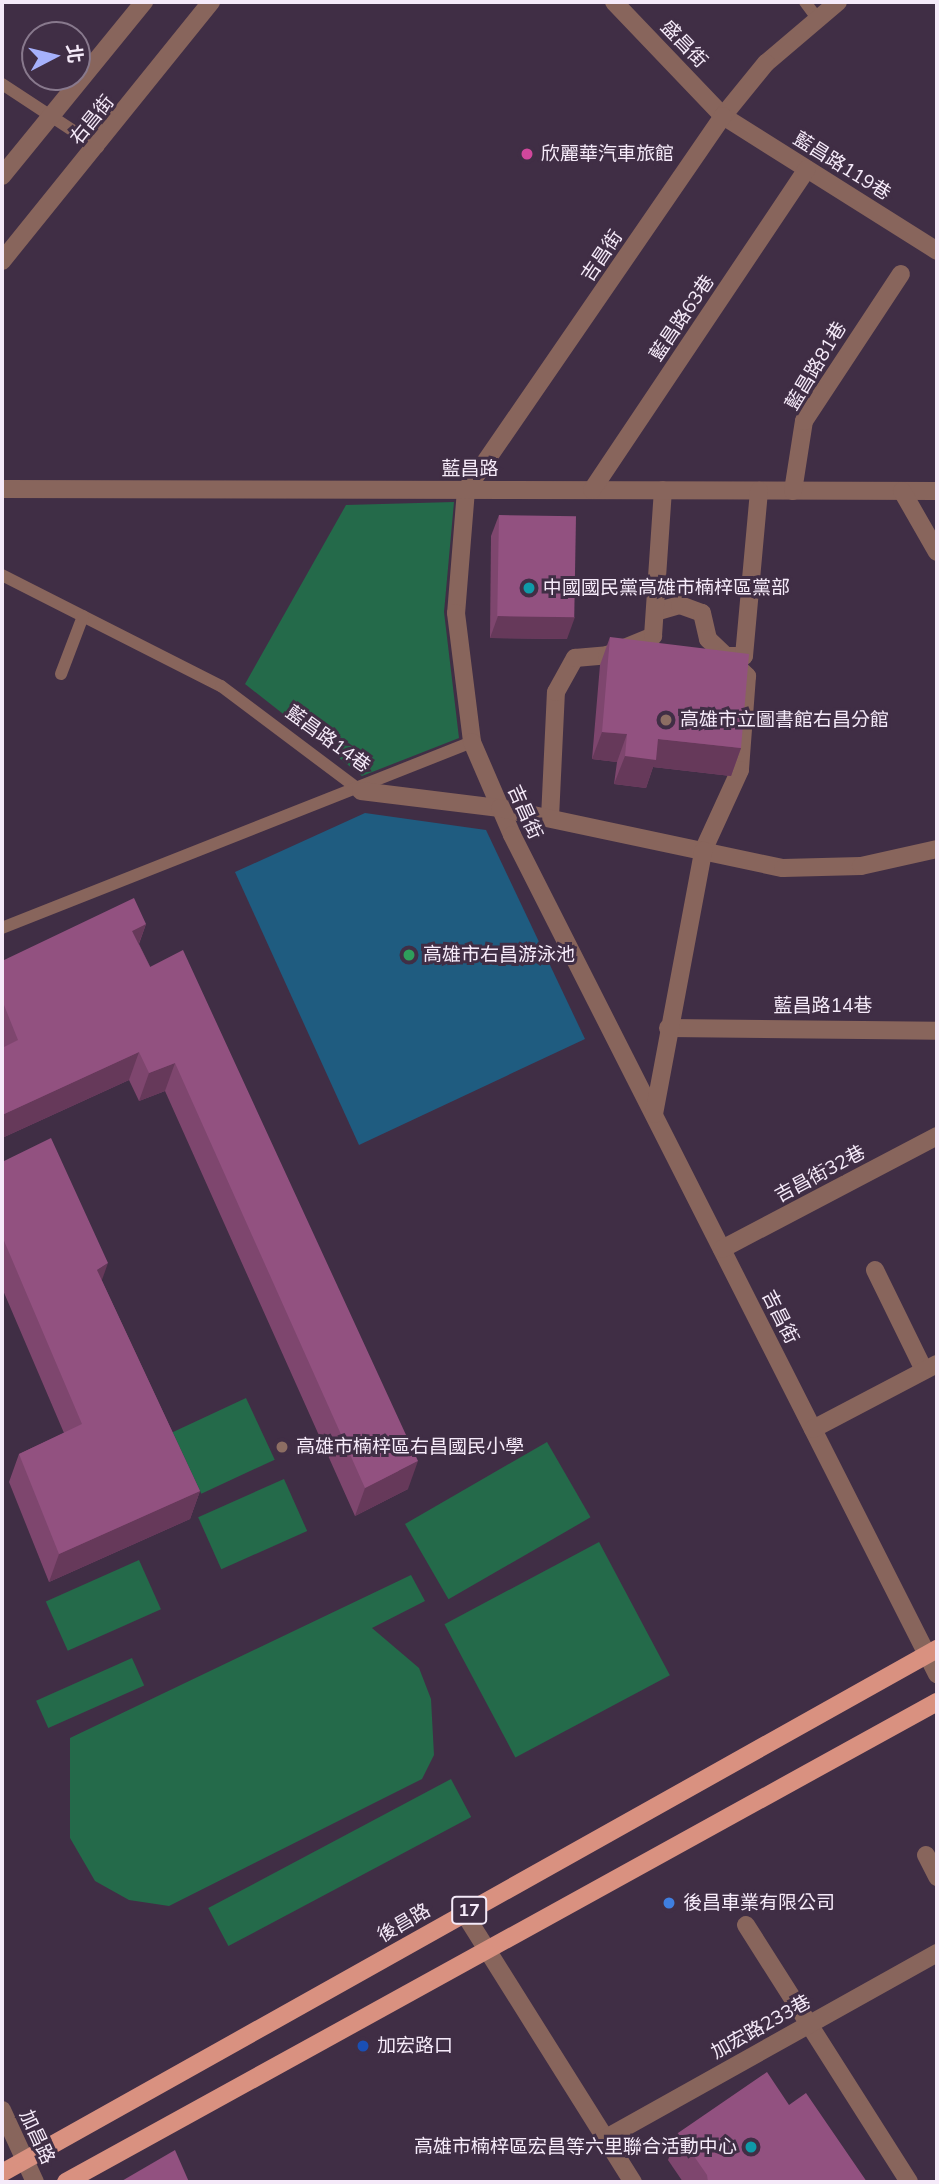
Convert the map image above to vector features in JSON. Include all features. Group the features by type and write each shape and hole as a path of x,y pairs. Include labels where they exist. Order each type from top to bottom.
{"main road":[{"name":"後昌路","path":"2,2173 932,1652"},
{"name":"17","path":"66,2182 937,1702"}],"street":[{"name":"右昌街","path":"2,176 144,2"},
{"name":"右昌街","path":"2,261 97,148 211,2"},
{"name":"盛昌街","path":"614,2 723,116"},
{"name":"吉昌街","path":"838,2 766,63 723,116 466,490 456,613 472,742 500,808 813,1429 932,1652 937,1674"},
{"name":"藍昌路119巷","path":"723,116 937,251"},
{"name":"藍昌路63巷","path":"592,490 807,169"},
{"name":"藍昌路81巷","path":"793,491 804,421 901,274"},
{"name":"藍昌路","path":"2,489 937,491"},
{"path":"550,818 556,692 575,659 607,655 653,636 663,491"},
{"path":"703,656 744,656 759,491"},
{"path":"902,491 937,552"},
{"path":"654,1114 703,851 740,770 747,676 708,639 702,613 680,605 655,612"},
{"name":"藍昌路14巷","path":"361,791 500,808 783,868 860,866 937,849"},
{"name":"藍昌路14巷","path":"668,1028 936,1029"},
{"name":"吉昌街32巷","path":"722,1249 937,1136"},
{"path":"813,1429 931,1367 875,1270"},
{"path":"926,1855 937,1877"},
{"path":"464,1913 633,2182"},
{"path":"746,1925 909,2182"},
{"name":"加宏路233巷","path":"606,2138 937,1953"},
{"name":"加昌路","path":"2,2110 35,2182"}],"lane":[{"path":"805,2 818,19"},
{"path":"2,84 54,115 97,148"},
{"name":"藍昌路14巷","path":"2,575 221,686 361,791"},
{"path":"61,674 83,616"},
{"path":"2,928 361,791 472,742"}],"green space":[{"path":"454,502 444,612 459,738 362,776 245,684 346,505"},
{"path":"246,1398 275,1460 201,1494 173,1432"},
{"path":"547,1442 590,1517 448,1599 405,1524"},
{"path":"284,1479 307,1531 221,1569 198,1517"},
{"path":"599,1542 670,1675 515,1757 444,1624"},
{"path":"139,1560 161,1609 68,1651 46,1601"},
{"path":"411,1575 425,1601 372,1628 419,1668 431,1699 434,1755 422,1779 169,1906 129,1900 95,1881 70,1838 70,1738"},
{"path":"132,1658 144,1685 48,1728 36,1701"},
{"path":"451,1779 471,1817 228,1946 208,1908"}],"water":[{"name":"高雄市右昌游泳池","path":"365,813 486,830 585,1039 359,1145 235,872"}],"building":[{"name":"中國國民黨高雄市楠梓區黨部","path":"499,515 576,516 574,617 497,616"},
{"name":"高雄市立圖書館右昌分館","path":"610,637 749,654 741,748 658,739 656,760 625,756 627,734 602,732"},
{"path":"134,898 146,924 132,931 150,967 183,950 418,1461 365,1488 175,1063 149,1073 139,1052 2,1115 2,1048 18,1040 2,1000 2,961"},
{"path":"51,1138 108,1263 97,1270 200,1491 59,1554 19,1454 82,1424 2,1236 2,1162"},
{"path":"767,2072 789,2105 806,2093 867,2182 708,2182 707,2175 678,2133"},
{"path":"175,2150 189,2182 120,2182"}],"place":[{"name":"欣麗華汽車旅館","path":"527,154"},
{"name":"中國國民黨高雄市楠梓區黨部","path":"529,588"},
{"name":"高雄市立圖書館右昌分館","path":"666,720"},
{"name":"高雄市右昌游泳池","path":"409,955"},
{"name":"高雄市楠梓區右昌國民小學","path":"282,1447"},
{"name":"後昌車業有限公司","path":"669,1903"},
{"name":"加宏路口","path":"363,2046"},
{"name":"高雄市楠梓區宏昌等六里聯合活動中心","path":"751,2147"}]}
